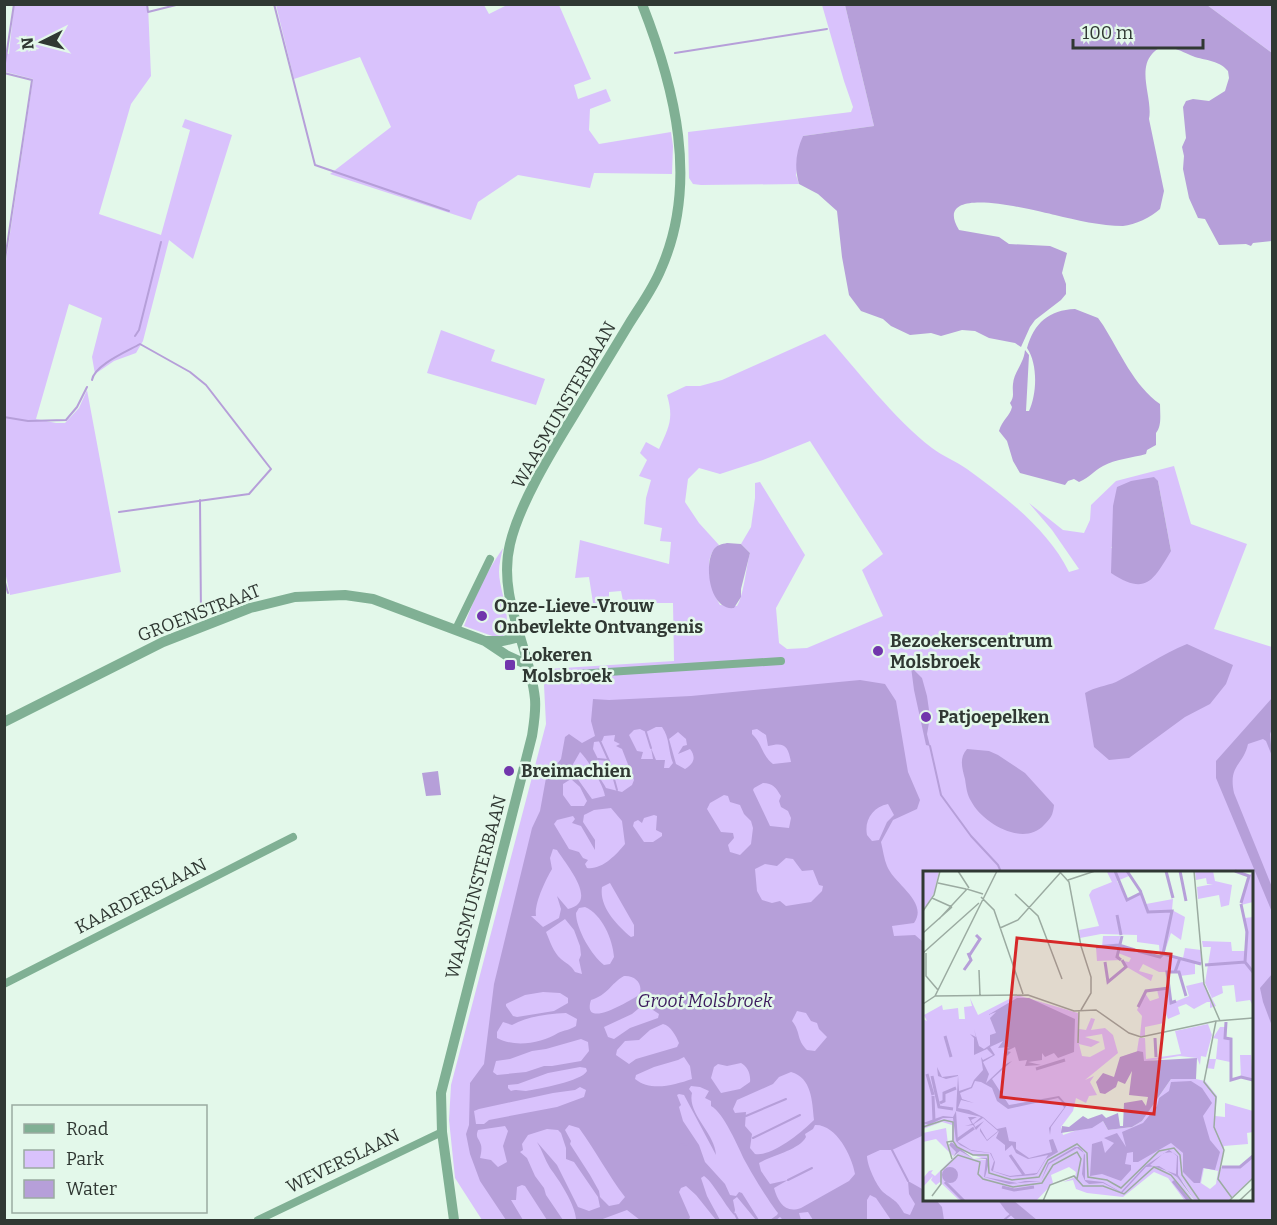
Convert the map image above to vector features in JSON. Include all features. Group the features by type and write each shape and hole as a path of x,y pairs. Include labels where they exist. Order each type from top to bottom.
{"street":[{"name":"WAASMUNSTERBAAN","path":"454,1221 442,1132 441,1093 536,714 528,665 508,596 507,572 510,545 517,524 552,451 657,278 673,229 680,185 678,131 670,90 656,40 642,4"},
{"path":"456,629 490,559"},
{"name":"GROENSTRAAT","path":"4,722 163,642 250,608 295,597 345,595 373,599 456,629 528,665"},
{"name":"GROENSTRAAT","path":"484,641 495,642 520,637"},
{"path":"530,677 781,661"},
{"name":"KAARDERSLAAN","path":"4,984 293,837"},
{"name":"WEVERSLAAN","path":"258,1221 442,1132"}],"green space":[{"path":"14,5 148,5 151,76 131,104 99,214 161,235 190,130 182,127 185,119 232,135 193,259 169,240 143,341 136,353 114,361 95,374 92,357 102,318 69,304 36,419 65,423 79,408 87,390 121,572 10,595 4,567 4,274 33,79 6,72 5,76 5,53 9,54"},
{"path":"276,5 484,5 489,14 507,5 559,5 591,79 574,85 578,99 606,89 611,101 590,109 589,130 599,144 671,132 672,174 594,173 590,188 518,175 478,202 471,220 330,174 391,127 360,57 294,79"},
{"path":"822,5 845,5 874,126 803,136 796,175 799,184 693,184 689,178 688,132 851,112 853,107"},
{"path":"1207,5 1272,5 1272,53"},
{"path":"441,330 495,350 491,361 545,379 536,405 427,373"},
{"name":"Groot Molsbroek","path":"825,334 903,423 936,451 981,479 1024,515 1049,542 1069,572 1079,569 1052,530 1029,503 1063,530 1084,533 1090,520 1091,505 1116,481 1174,466 1191,524 1247,544 1214,629 1272,647 1272,1220 482,1220 455,1178 449,1120 451,1085 546,724 544,685 547,669 674,661 673,603 643,603 624,606 621,591 609,592 609,603 593,603 589,577 575,578 580,540 669,564 671,542 660,541 662,528 644,524 646,498 651,480 639,476 647,460 640,453 646,442 659,449 670,417 667,395 686,386 700,386 722,380","holes":["810,441 883,554 862,570 883,616 807,648 787,649 779,643 776,608 805,555 760,482 755,483 751,527 741,544 750,553 737,606 720,605 709,574 710,557 719,545 699,523 685,502 688,479 699,468 720,474","1158,481 1171,551 1111,548"]},
{"path":"503,548 499,572 507,623 503,636 495,637 464,626 481,586"}],"water":[{"path":"845,5 1207,5 1272,53 1272,241 1253,243 1251,246 1246,244 1219,245 1205,219 1198,218 1189,198 1183,169 1182,147 1186,138 1183,107 1186,101 1193,99 1209,101 1225,91 1229,78 1228,71 1215,62 1165,47 1152,54 1146,69 1149,119 1164,191 1160,209 1148,218 1123,226 1106,225 990,203 972,203 959,207 954,215 959,230 999,237 1009,244 1050,246 1067,253 1062,273 1066,284 1066,294 1035,320 1021,347 1015,343 989,338 975,331 962,330 941,336 931,333 910,335 891,326 883,319 861,311 849,295 837,211 818,194 799,184 796,165 797,153 803,136 874,126"},
{"path":"1075,309 1098,318 1135,378 1160,404 1160,420 1156,433 1156,445 1147,450 1146,454 1118,460 1100,468 1079,482 1074,479 1065,485 1020,473 1013,461 1007,441 999,431 1012,407 1010,403 1014,380 1025,350 1029,355 1026,411 1029,411 1032,404 1035,370 1027,348 1038,325 1050,315"},
{"path":"1154,477 1158,481 1171,551 1153,577 1141,584 1133,583 1111,573 1113,506 1117,487 1131,481"},
{"path":"727,543 741,544 750,553 741,597 734,608 726,607 719,602 714,595 709,575 709,565 714,549"},
{"path":"1187,644 1233,665 1226,684 1210,704 1185,717 1129,758 1109,760 1094,747 1085,693 1116,682"},
{"path":"911,667 922,678 927,696 930,717 927,734 930,746 926,745"},
{"path":"860,680 885,684 896,701 908,772 920,800 917,809 893,820 881,842 887,866 914,900 917,908 914,923 892,926 894,936 915,935 923,941 923,1135 892,1150 880,1150 867,1156 867,1160 878,1185 904,1213 910,1215 915,1204 909,1194 908,1181 923,1189 923,1201 937,1201 942,1207 944,1220 891,1220 876,1198 870,1195 867,1200 867,1220 813,1220 808,1212 799,1213 801,1220 783,1220 780,1217 770,1220 778,1213 745,1161 726,1123 711,1106 711,1101 705,1098 709,1091 691,1086 689,1089 692,1093 694,1108 711,1139 716,1155 684,1095 679,1094 677,1095 683,1121 699,1145 705,1162 725,1184 730,1195 736,1196 739,1192 742,1193 759,1220 756,1220 737,1197 733,1200 734,1215 704,1176 701,1178 707,1196 720,1220 716,1220 686,1186 679,1192 690,1217 689,1220 640,1220 627,1210 600,1220 573,1220 576,1219 570,1199 548,1165 537,1142 557,1165 578,1207 589,1211 600,1207 598,1197 574,1162 566,1159 566,1148 558,1130 547,1129 528,1135 522,1144 523,1150 520,1152 527,1158 546,1195 563,1220 547,1220 525,1186 522,1185 517,1187 516,1200 511,1200 523,1220 506,1220 480,1181 470,1154 466,1134 469,1125 470,1083 484,1064 494,984 532,828 540,811 546,778 561,759 565,737 569,734 582,743 595,736 591,721 593,699 691,696","holes":["662,727 673,763 669,768 664,768 665,760 656,760 651,748 653,759 641,759 643,752 637,751 629,735 634,730 640,729 646,732","757,729 766,735 768,746 778,744 787,748 791,762 773,764 752,734 752,730","678,732 686,739 687,745 683,746 678,754 690,749 693,755 692,763 685,769 676,764 669,739","615,735 614,741 620,744 616,746 622,749 634,780 632,785 622,792 606,788 597,773 594,764 598,759 593,749 594,742 602,741 604,736","580,752 595,772 605,796 592,799 577,778 572,766","571,779 580,787 587,801 584,806 571,806 563,795 563,784","763,783 776,788 781,796 779,801 781,807 788,811 791,818 789,828 770,826 753,790","724,795 728,796 730,802 740,805 744,814 751,821 753,828 751,844 740,855 730,852 728,845 734,838 733,833 721,832 707,809 710,803","888,804 894,815 887,822 879,840 872,841 866,829 868,819 874,811","611,808 622,821 625,844 613,857 598,867 587,868 585,864 588,860 583,858 579,852 569,849 554,824 557,820 573,816 575,819 572,823 581,826 595,850 595,840 583,822 584,815 594,810","657,816 656,830 662,833 662,836 653,842 644,842 633,826 638,820 642,823 644,818","553,849 557,850 573,874 581,891 581,899 577,905 568,909 557,896 561,909 559,918 543,927 531,916 536,916 539,898 552,869 550,858","786,858 793,859 802,871 813,870 819,885 823,886 822,891 811,902 786,906 780,901 772,903 762,900 757,891 755,869 765,864 777,866","610,883 634,925 634,936 631,937 620,927 603,902 602,887","585,907 597,915 606,928 611,943 614,957 610,964 604,965 595,955 586,942 576,913 579,908","565,919 574,930 580,946 579,960 582,974 575,972 561,959 550,943 546,932","624,976 635,979 640,987 639,995 608,1011 593,1013 590,1009 591,1000 601,995","543,992 560,993 568,998 568,1003 554,1011 517,1017 513,1016 506,1006 525,995","644,1004 659,1014 658,1018 630,1028 614,1039 608,1037 604,1027 632,1014","797,1011 806,1013 827,1037 815,1051 807,1050 801,1042 792,1021","566,1013 577,1019 576,1026 528,1043 512,1043 497,1038 497,1032 503,1022 512,1025 525,1019","663,1024 671,1029 679,1043 677,1047 636,1059 629,1064 616,1055 617,1050 625,1041 639,1040 650,1030","581,1039 588,1042 589,1051 581,1061 544,1066 526,1072 497,1075 493,1072 496,1061","684,1057 690,1066 692,1079 670,1085 655,1086 641,1083 635,1079 636,1075","741,1063 748,1071 750,1082 740,1089 721,1093 711,1078 714,1067 718,1064 727,1066","580,1067 586,1068 587,1071 569,1081 526,1091 511,1091 508,1085 518,1084 548,1073","791,1072 803,1079 810,1091 814,1120 778,1148 770,1152 755,1154 750,1148 752,1134 745,1126 746,1112 735,1113 733,1109 737,1100 773,1084 779,1077","580,1087 586,1090 584,1097 557,1107 489,1120 484,1124 476,1124 474,1111 575,1090","569,1125 579,1128 625,1197 619,1204 609,1206 600,1197 590,1175 570,1144 571,1141 565,1130","815,1125 830,1130 847,1150 855,1174 849,1181 801,1208 786,1208 780,1202 774,1188 788,1180 770,1184 761,1171 759,1163 792,1149 803,1142 805,1134","505,1126 508,1131 503,1146 507,1162 498,1167 491,1160 480,1158 478,1130"]},
{"path":"1272,698 1270,734 1272,756 1263,739 1248,744 1234,771 1233,784 1234,793 1272,887 1272,912 1216,778 1216,761"},
{"path":"967,749 989,751 1025,773 1054,805 1052,814 1046,823 1036,831 1026,834 1004,830 985,818 977,810 968,793 962,763"},
{"path":"438,771 441,795 426,796 422,773"},
{"path":"1272,974 1272,1026 1260,988"},
{"path":"999,1201 1014,1201 1037,1220 1016,1220"}],"waterway":[{"path":"4,57 6,57 14,4"},
{"path":"147,4 148,12 180,4"},
{"path":"274,4 315,165 449,211"},
{"path":"675,53 827,29"},
{"path":"4,69 6,57"},
{"path":"4,73 32,80 5,259"},
{"path":"135,336 139,330 161,242"},
{"path":"92,380 94,374 105,364 140,344 190,372 206,385 271,469 249,494 119,512"},
{"path":"4,417 28,421 66,420 77,407 87,387"},
{"path":"200,500 201,616"},
{"path":"4,579 8,593"},
{"path":"646,732 651,748"},
{"path":"600,741 609,761 617,790"},
{"path":"930,746 941,795 1001,871"},
{"path":"598,759 608,760"},
{"path":"746,1116 786,1099"},
{"path":"753,1138 800,1115"},
{"path":"680,1145 688,1144"},
{"path":"892,1150 908,1181"},
{"path":"788,1180 812,1168"},
{"path":"735,1214 738,1220"},
{"path":"1004,1220 1010,1215"}],"place":[{"name":"Onze-Lieve-Vrouw Onbevlekte Ontvangenis","path":"482,616"},
{"name":"Bezoekerscentrum Molsbroek","path":"878,651"},
{"name":"Lokeren Molsbroek","path":"510,665"},
{"name":"Patjoepelken","path":"926,717"},
{"name":"Breimachien","path":"509,771"}]}
